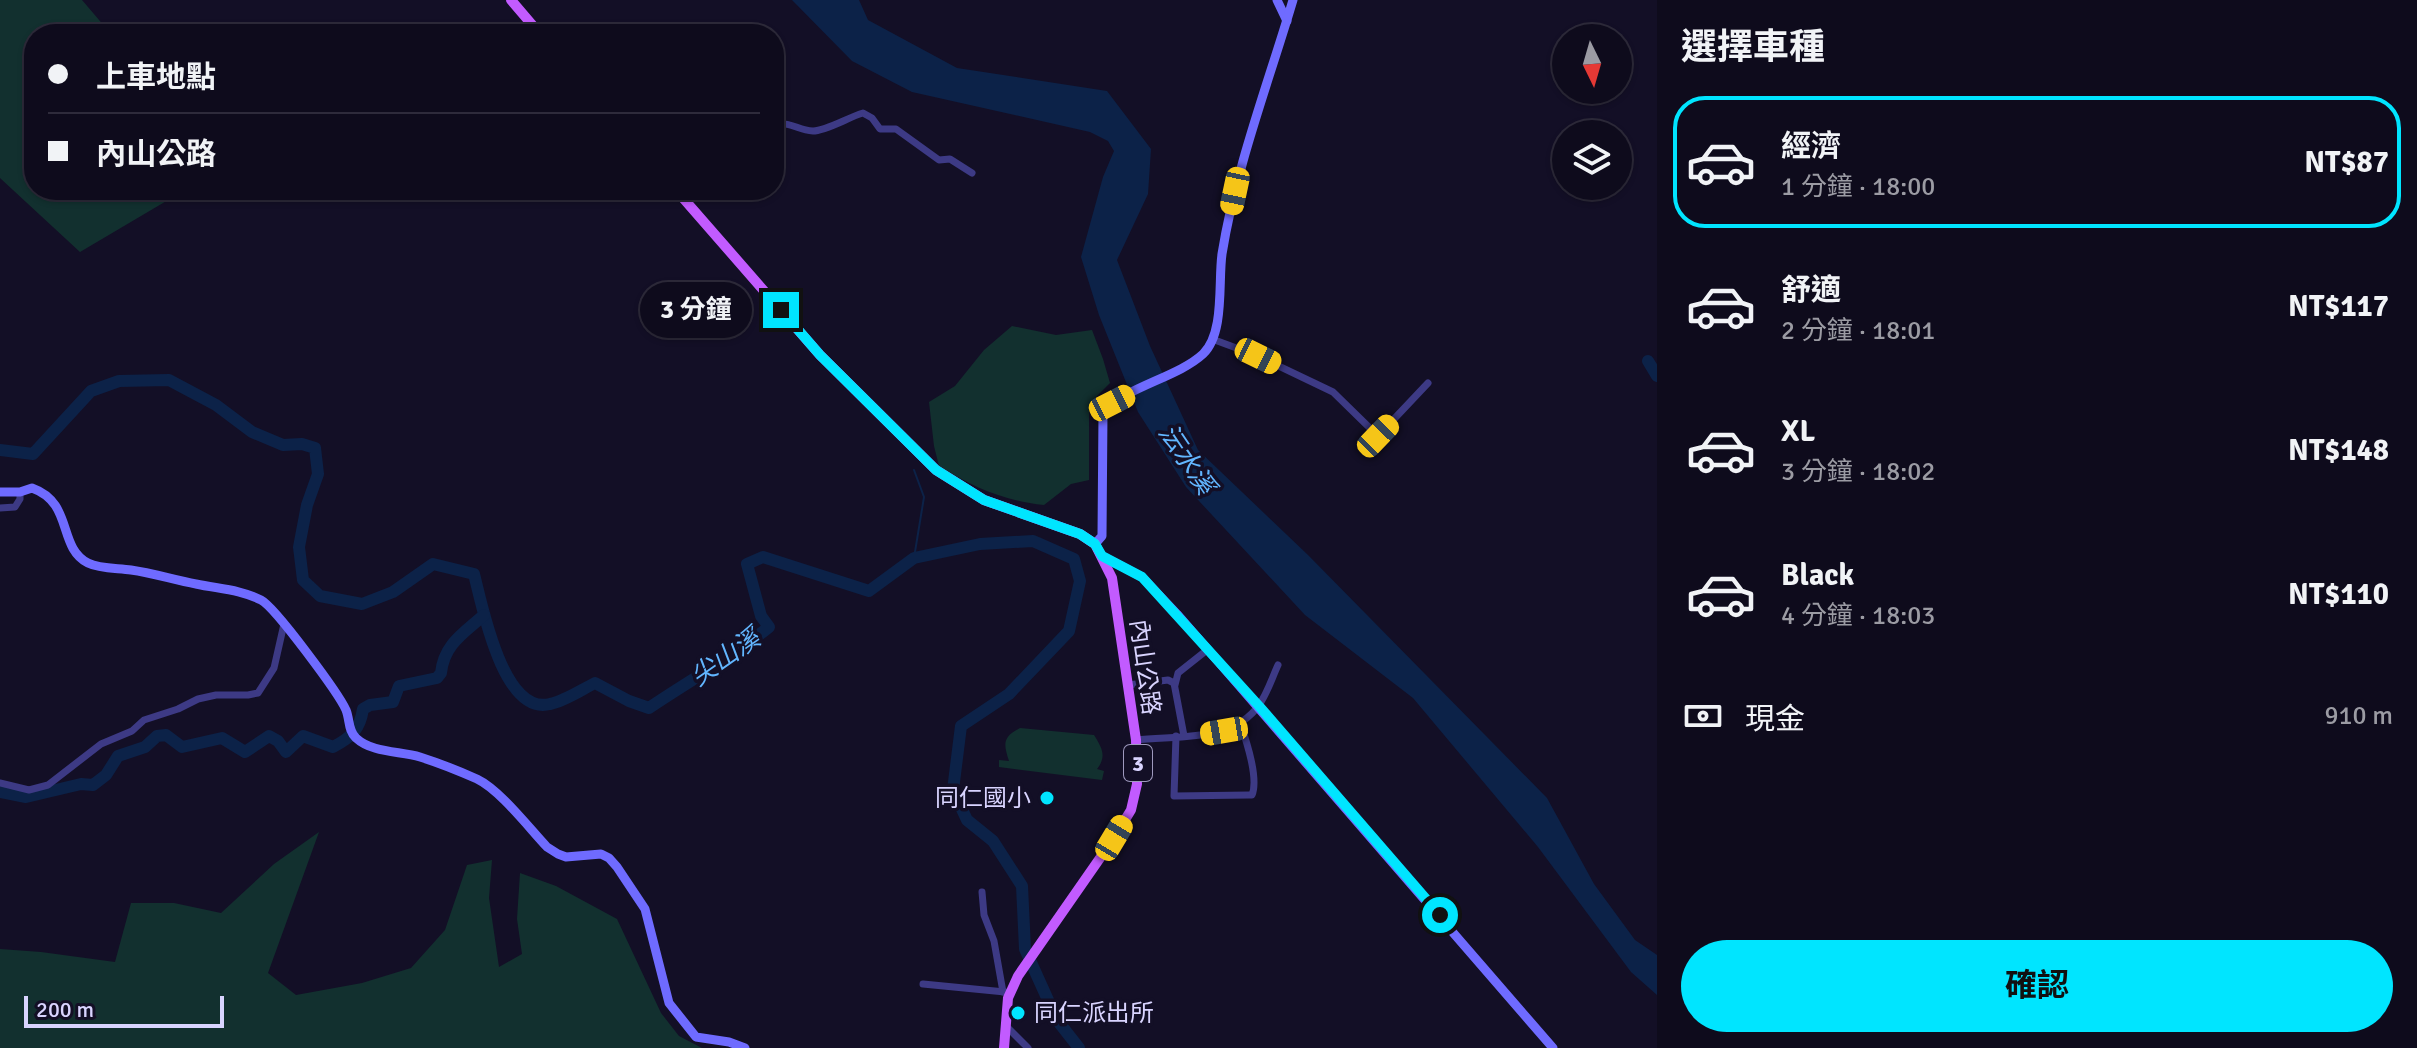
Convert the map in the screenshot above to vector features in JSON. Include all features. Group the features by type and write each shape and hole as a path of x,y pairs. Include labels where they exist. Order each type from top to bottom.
{"main road":[{"path":"511,0 531,24"},
{"path":"688,200 820,355 936,470 984,500 1080,534 1095,544"},
{"name":"內山公路","path":"1007,992 1114,838 1131,810 1137,784 1136,740 1112,578 1095,544"},
{"name":"3","path":"1004,1048 1007,992"}],"street":[{"path":"1277,0 1287,21"},
{"path":"1095,544 1102,536 1103,413 1112,403 1203,354 1212,339 1217,321 1222,255 1242,163 1293,0"},
{"path":"784,123 816,130 863,113 872,118 880,129 896,129 939,160 950,159 972,173"},
{"path":"1212,339 1258,356 1333,392 1378,436 1428,383"},
{"path":"0,492 20,492 32,488 50,497 57,505 77,553 89,563 199,585 231,588 264,601 311,658 345,709 353,734 365,744 421,757 480,781 547,847 558,854 575,857 593,853 609,858 645,909 669,1003 696,1037 745,1048"},
{"path":"0,508 15,507 20,492"},
{"path":"1102,556 1142,577 1259,706 1553,1048"},
{"path":"0,783 29,790 48,785 101,744 132,731 144,720 198,699 258,693 274,668 284,624"},
{"path":"1207,650 1178,673 1175,685 1180,736 1174,796 1252,795 1255,788 1249,749 1240,722"},
{"path":"1136,740 1224,731 1259,706 1278,665"},
{"path":"1128,685 1168,680 1175,685"},
{"path":"923,984 1007,992 984,915 982,892"},
{"path":"1006,1026 1028,1048"}],"green space":[{"path":"0,0 82,0 102,24 24,24 24,200 168,200 80,252 0,178"},
{"path":"1012,326 1056,335 1092,330 1110,383 1089,404 1089,480 1071,484 1044,505 989,492 964,480 939,466 934,446 929,402 955,386 984,350"},
{"path":"1020,728 1094,735 1102,752 1097,769 1104,771 1102,780 999,767 999,760 1009,761 1005,745 1007,738"},
{"path":"319,832 268,973 296,995 362,983 411,968 445,930 467,865 492,860 489,898 499,967 522,954 517,919 520,873 556,886 617,919 661,1013 679,1036 702,1048 0,1048 0,949 115,962 131,903 174,903 221,913 274,864"}],"water":[{"name":"沄水溪","path":"792,0 859,0 868,20 957,68 1107,91 1151,149 1148,194 1117,260 1150,346 1198,450 1308,555 1547,798 1594,884 1635,940 1657,955 1657,995 1631,972 1538,847 1413,698 1305,615 1186,487 1138,412 1099,315 1081,257 1103,177 1114,151 1108,141 1090,132 912,92 852,61"}],"waterway":[{"path":"1648,361 1657,376"},
{"name":"尖山溪","path":"0,450 33,454 91,391 119,381 169,380 216,405 252,432 283,445 302,444 315,448 318,474 307,505 299,547 303,580 320,596 362,604 393,592 433,564 474,574 497,655 519,693 534,703 556,703 595,683 649,708 769,627 761,616 747,564 763,557 869,591 914,558 980,544 1033,541 1074,559 1080,581 1069,631 1009,694 961,726 953,790 967,820 993,841 1022,886 1025,949 1057,1020 1079,1048"},
{"path":"914,470 924,497 914,558"},
{"path":"0,792 26,797 81,784 93,785 106,775 118,756 145,747 157,736 166,735 182,747 222,738 245,752 269,736 278,741 286,752 303,736 333,747 354,732 363,709 393,702 399,686 437,678 451,647 484,615"}],"place":[{"name":"同仁國小","path":"1047,798"},
{"name":"同仁派出所","path":"1018,1013"}],"route":[{"path":"781,310 820,355 936,470 984,500 1080,534 1095,544 1102,556 1142,577 1259,706 1440,915"}]}
